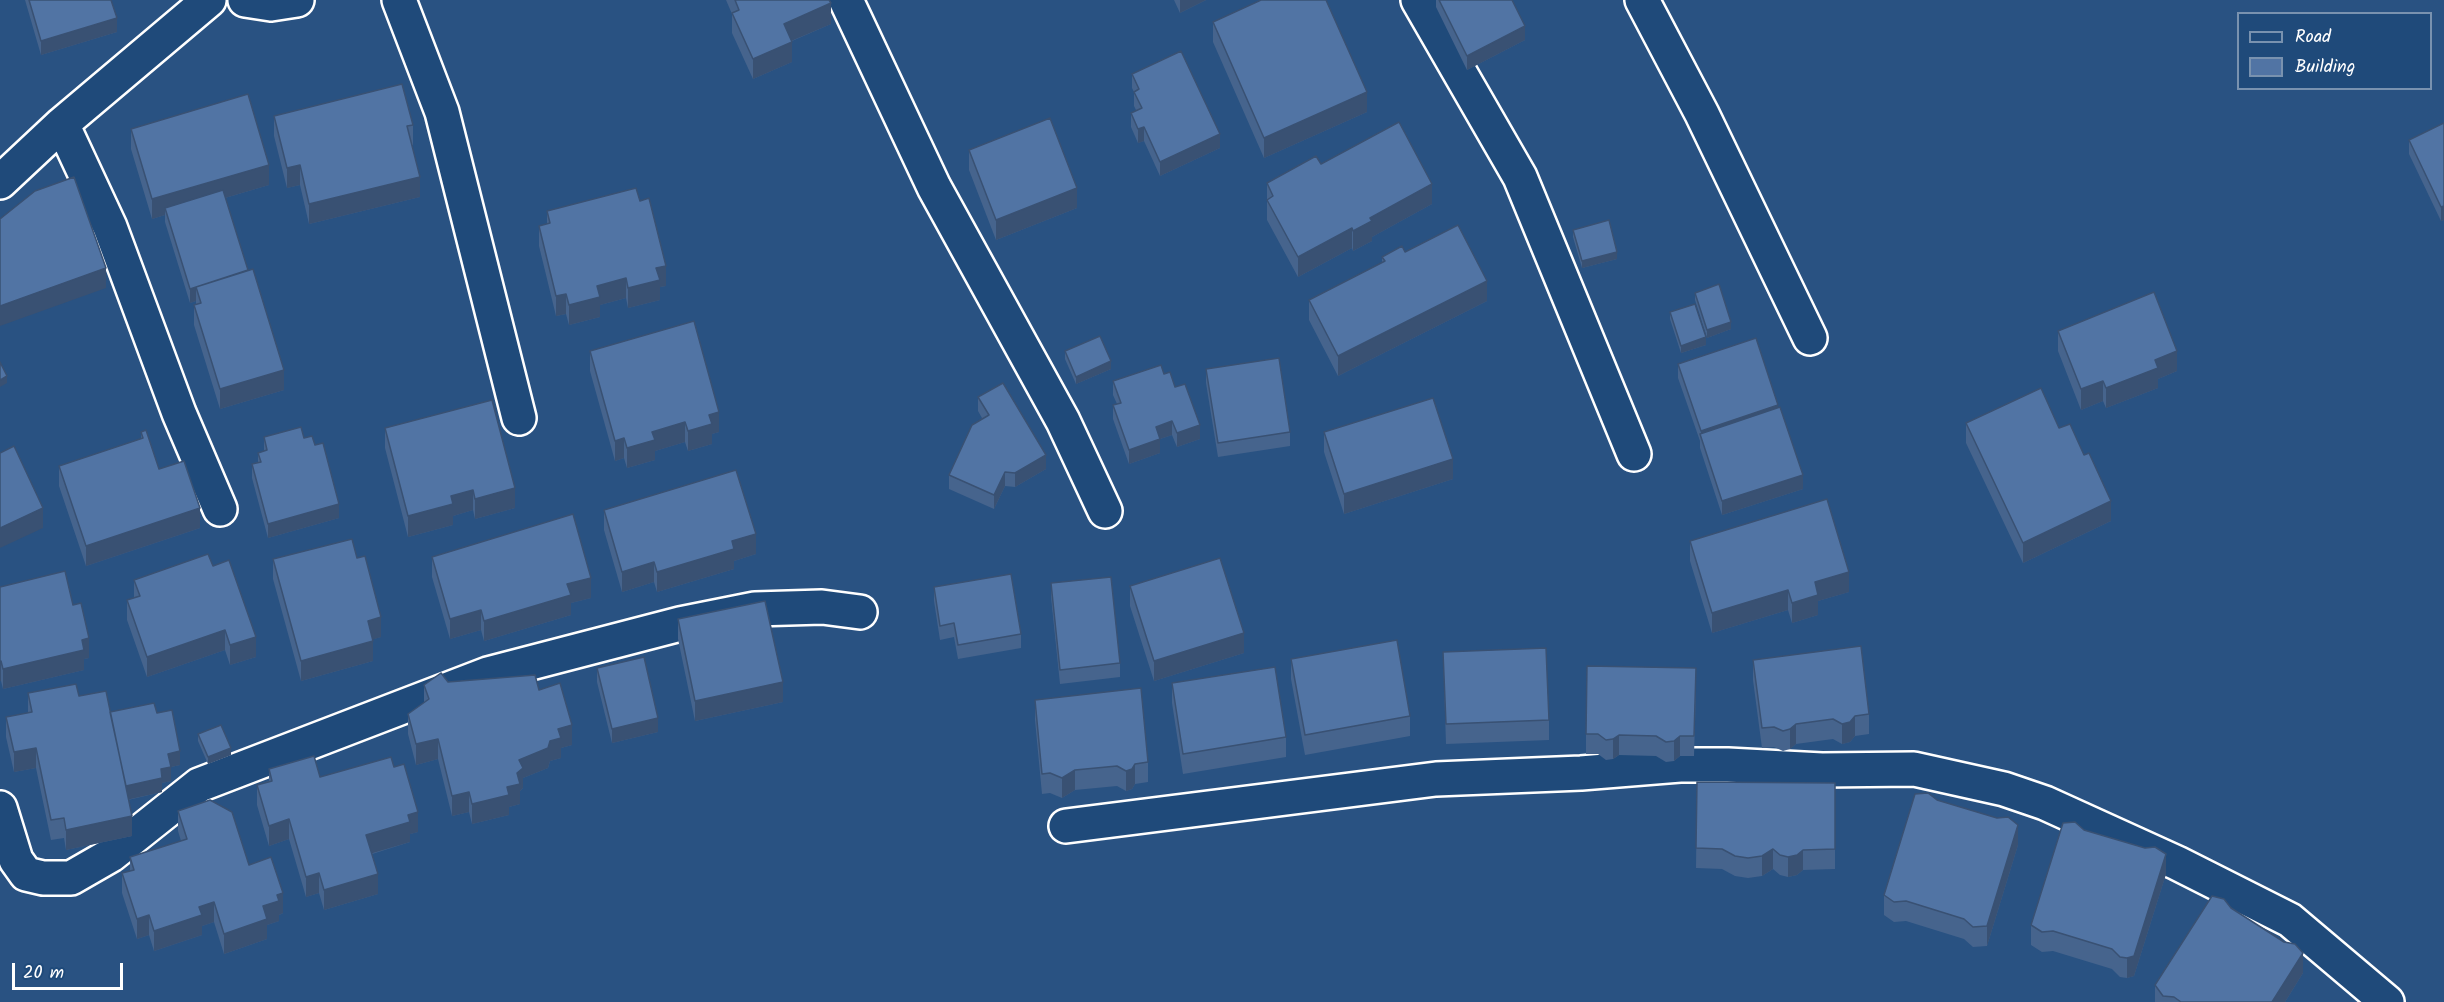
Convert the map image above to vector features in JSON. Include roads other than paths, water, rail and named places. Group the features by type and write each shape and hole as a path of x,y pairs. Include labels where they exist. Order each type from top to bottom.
{"street":[{"path":"0,182 62,124 209,0"},
{"path":"245,0 271,4 297,0"},
{"path":"399,0 442,112 519,418"},
{"path":"846,0 934,187 1063,421 1105,511"},
{"path":"1418,0 1520,177 1634,454"},
{"path":"1642,0 1702,114 1810,338"},
{"path":"62,124 110,227 179,413 220,509"},
{"path":"0,808 16,860 26,874 43,878 71,878 111,855 199,785 488,674 680,624 755,609 822,607 860,612"},
{"path":"1066,826 1436,779 1680,765 1822,770 1914,770 2004,789 2045,803 2177,863 2290,920 2387,1002"}]}
